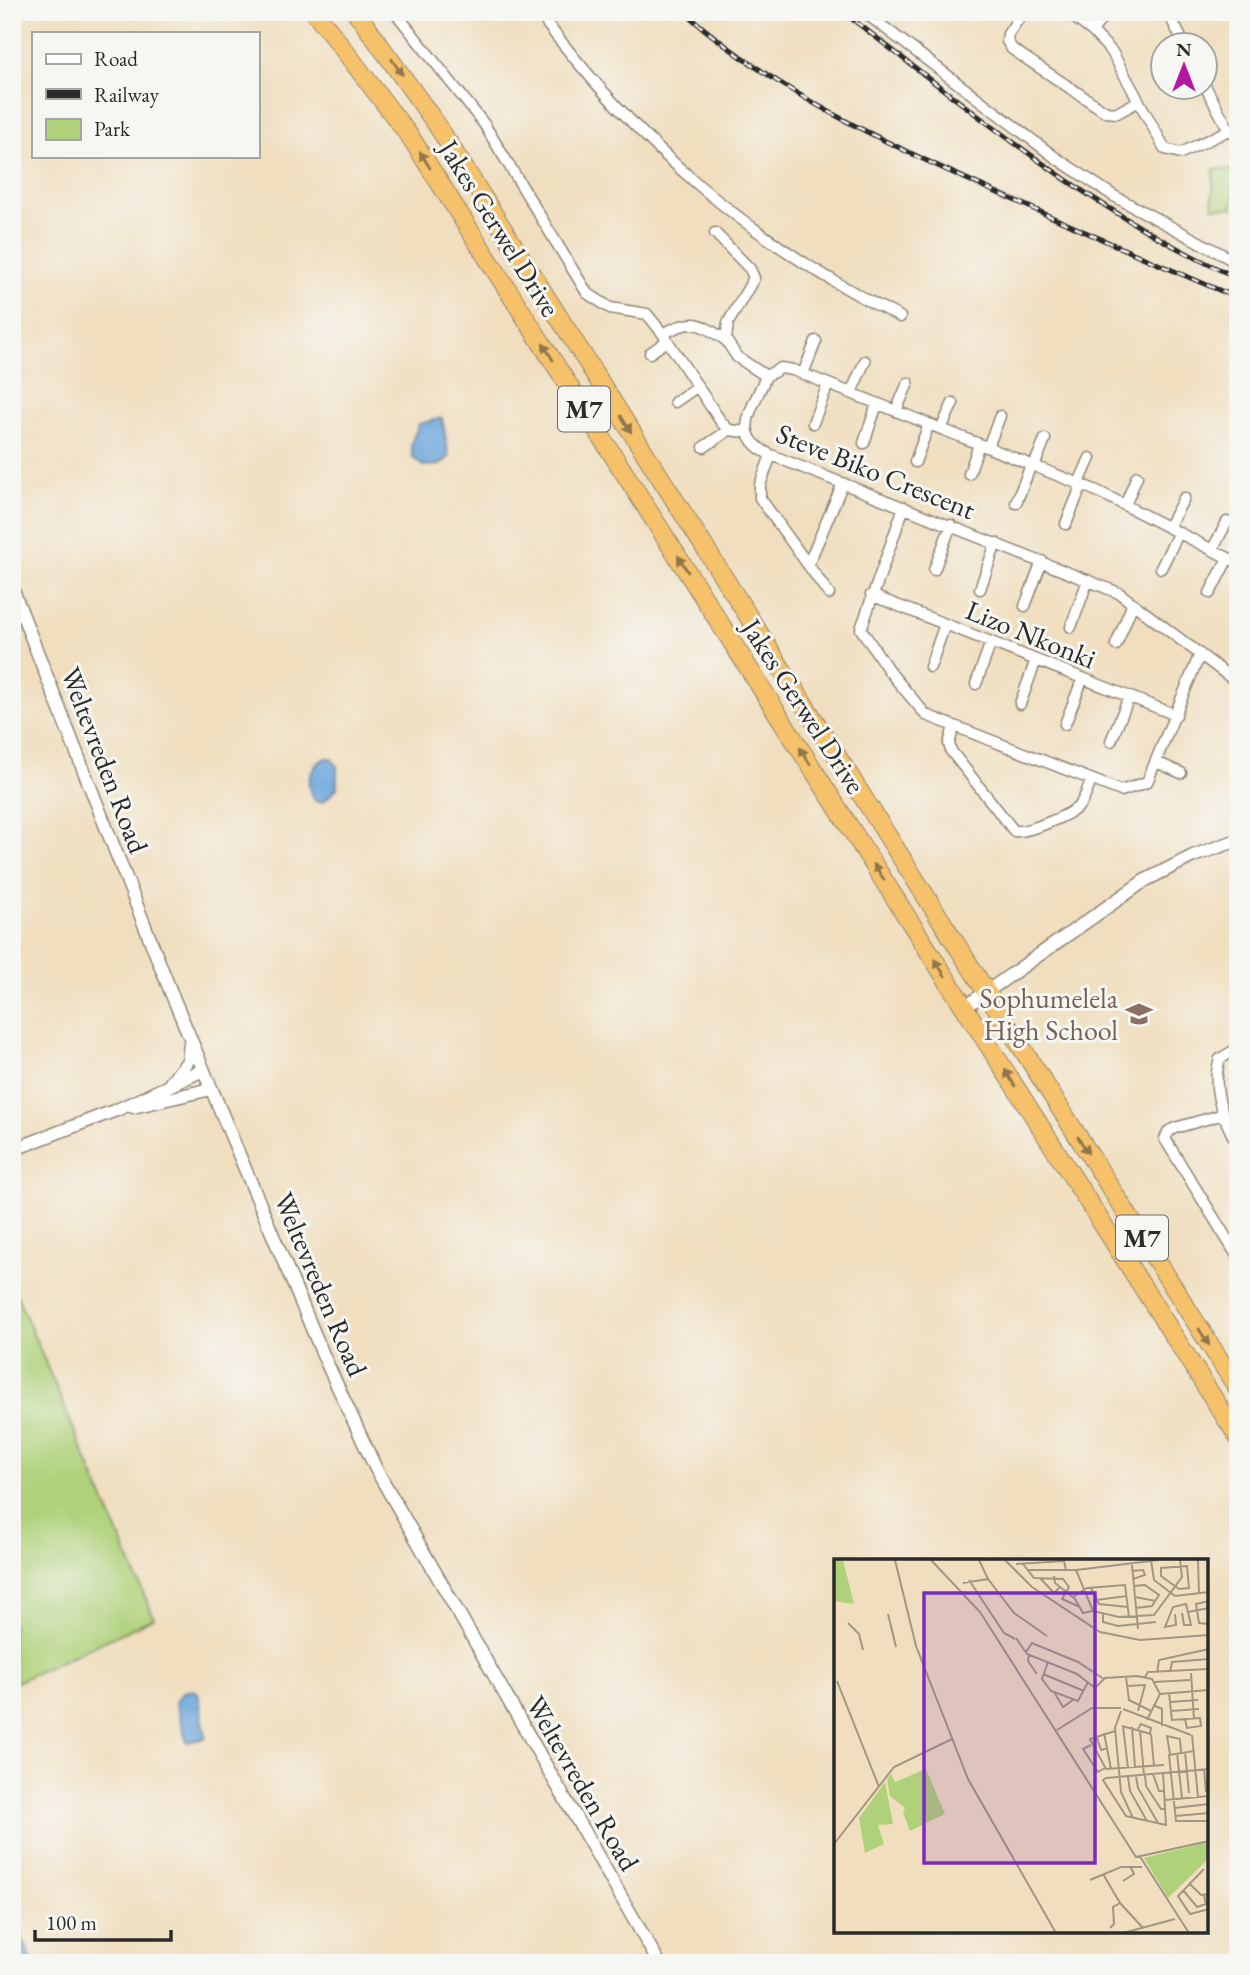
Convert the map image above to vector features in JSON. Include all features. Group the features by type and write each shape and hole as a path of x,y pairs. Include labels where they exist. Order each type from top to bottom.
{"highway":[{"name":"Jakes Gerwel Drive","path":"315,12 411,138 1238,1437"},
{"name":"Jakes Gerwel Drive","path":"356,12 437,125 1238,1389"}],"street":[{"path":"395,12 484,124 587,293 610,308 647,314 729,430"},
{"path":"538,12 619,110 701,190 774,244 832,282 900,317"},
{"path":"864,12 1056,158 1125,202 1238,263"},
{"path":"1023,12 1008,34 1007,41 1012,49 1106,112 1117,113 1139,101"},
{"path":"1067,12 1092,31 1112,52 1160,144 1173,153 1181,153 1233,133 1215,102"},
{"path":"1092,31 1107,12"},
{"path":"1168,12 1178,32"},
{"path":"1235,12 1238,17"},
{"path":"715,233 750,269 754,278 728,323 726,340"},
{"path":"650,353 674,328 701,323 726,340 737,357 766,376 781,368 803,374 1126,503 1233,560 1210,593"},
{"path":"803,374 816,341"},
{"path":"851,393 864,360"},
{"name":"Steve Biko Crescent","path":"766,376 746,432 755,448 1119,593 1238,683"},
{"path":"895,411 908,383"},
{"path":"813,423 828,384"},
{"path":"675,402 698,386"},
{"path":"941,429 953,403"},
{"path":"864,443 877,404"},
{"path":"969,474 1000,416"},
{"path":"915,462 929,424"},
{"path":"704,447 729,430 746,432"},
{"path":"1016,503 1045,439"},
{"path":"771,455 760,485 760,498 829,594"},
{"path":"1066,524 1090,458"},
{"path":"1126,503 1137,476"},
{"path":"808,565 843,483"},
{"path":"1161,568 1184,498"},
{"path":"904,507 861,625 863,635 922,713 1091,781 1125,791 1147,782 1200,654"},
{"path":"1212,550 1227,522"},
{"path":"934,570 951,525"},
{"path":"980,589 996,543"},
{"path":"1025,606 1042,561"},
{"path":"1071,627 1088,580"},
{"name":"Weltevreden Road","path":"12,588 115,856 203,1070 324,1357 376,1469 659,1963"},
{"name":"Lizo Nkonki","path":"870,595 1176,715"},
{"path":"1116,645 1133,603"},
{"path":"930,667 945,624"},
{"path":"976,684 991,642"},
{"path":"1020,704 1036,660"},
{"path":"1065,724 1083,678"},
{"path":"1111,741 1129,697"},
{"path":"954,726 949,744 951,751 1014,831 1028,830 1073,810 1080,805 1091,781"},
{"path":"1156,762 1181,773"},
{"path":"965,1007 1144,881 1193,856 1238,840"},
{"path":"163,1089 188,1061 190,1038"},
{"path":"1238,1048 1225,1053 1218,1066 1216,1079 1224,1114 1238,1145"},
{"path":"12,1150 119,1109 203,1070"},
{"path":"119,1109 211,1089"},
{"path":"1224,1114 1169,1130 1165,1139 1238,1257"}],"green space":[{"path":"1214,169 1235,170 1233,208 1212,207"},
{"path":"14,1289 154,1618 12,1684 12,1290"}],"water":[{"path":"442,418 449,457 440,465 423,466 413,458 411,444 419,424"},
{"path":"326,758 331,758 337,766 337,788 324,801 317,802 310,790 310,778 315,766"},
{"path":"194,1690 198,1693 206,1738 187,1742 175,1702 183,1692"},
{"path":"12,1915 33,1963 12,1963"}],"railway":[{"path":"684,12 757,68 875,136 1238,298"},
{"path":"843,12 1033,157 1082,191 1132,223 1238,278"}],"place":[{"name":"Sophumelela High School","path":"1139,1014"}]}
